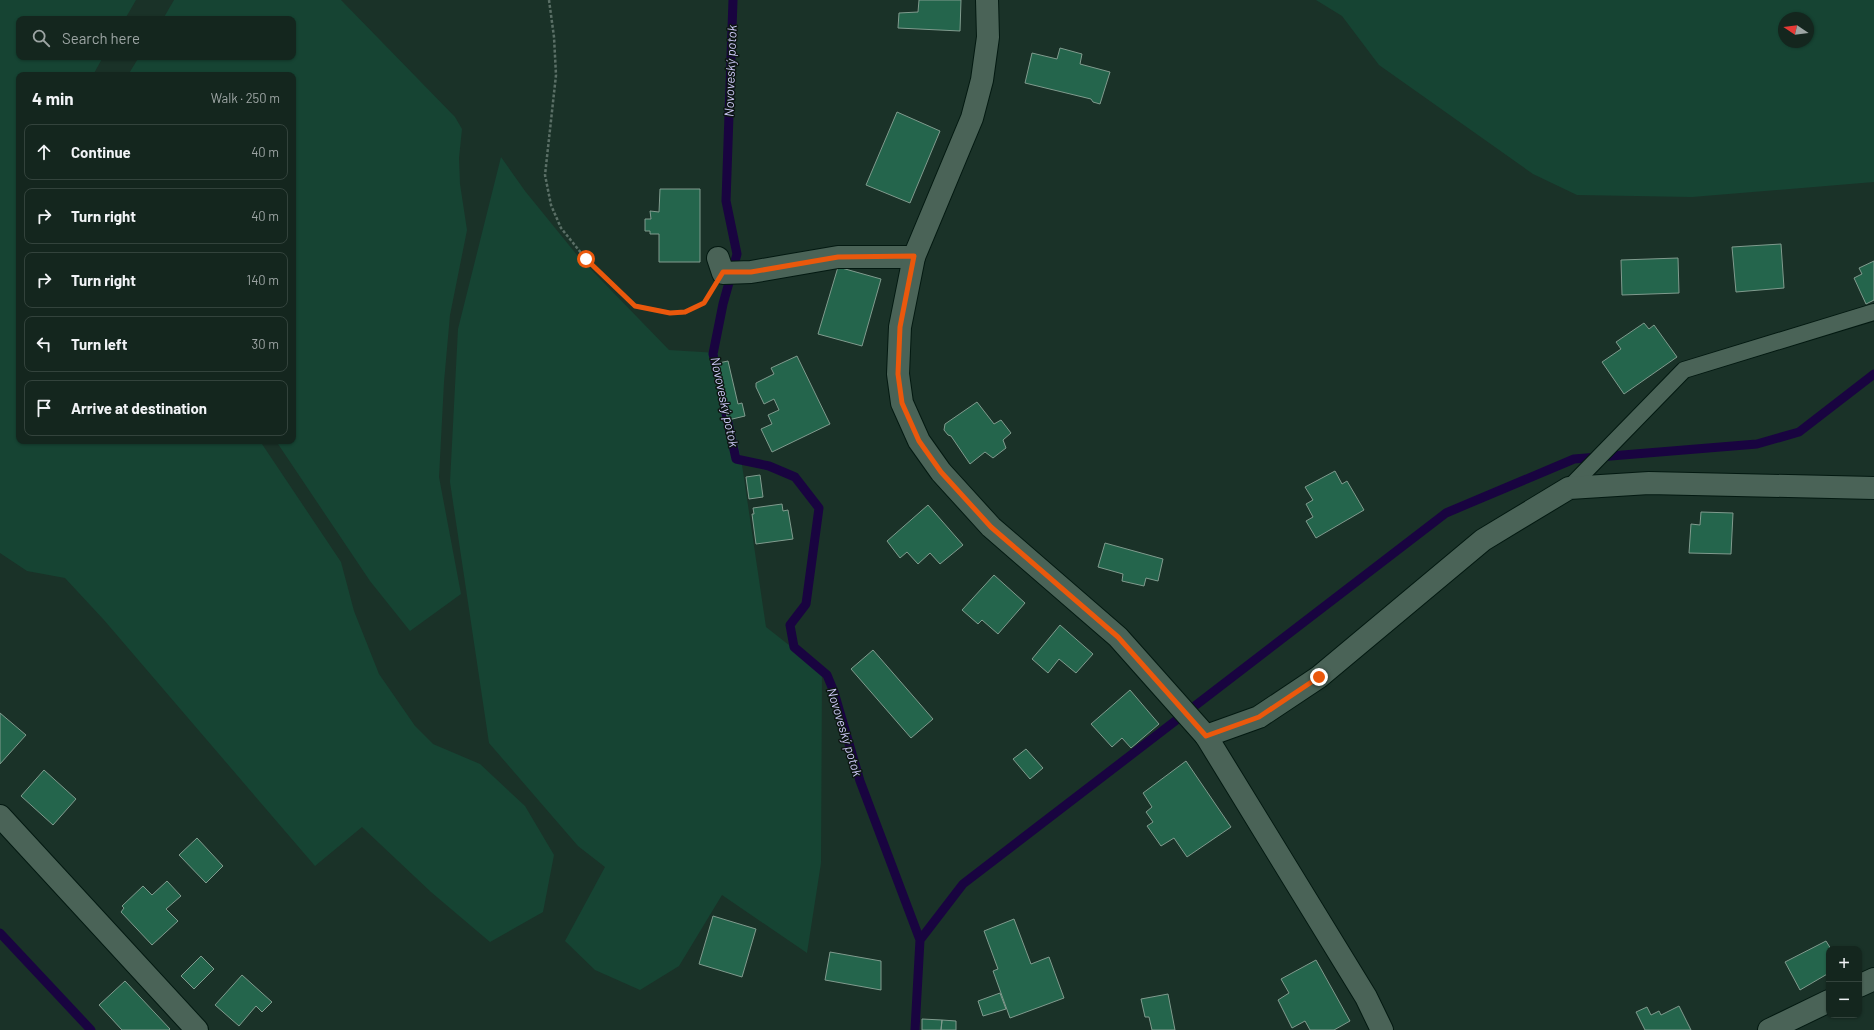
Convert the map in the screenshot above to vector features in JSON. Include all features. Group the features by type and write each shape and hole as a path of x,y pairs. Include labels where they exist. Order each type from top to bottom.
{"street":[{"path":"987,0 988,37 982,80 972,118 914,256 900,327 898,374 902,403 919,441 941,472 991,527 1118,637 1206,736 1366,997 1382,1030"},
{"path":"720,265 751,272 838,257 914,256"},
{"path":"1206,736 1259,717 1319,677 1483,540 1569,488 1649,483 1874,488"},
{"path":"0,816 196,1030"},
{"path":"1862,985 1874,979"},
{"path":"1769,1030 1826,1002"}],"lane":[{"path":"1569,488 1684,370 1874,312"}],"path":[{"path":"549,0 554,37 556,75 545,175 551,205 561,228 586,259 635,306 670,313 685,312 704,303 720,265"}],"green space":[{"path":"0,0 136,0 127,16 16,16 16,60 101,60 95,72 16,72 16,444 262,444 341,562 354,611 379,674 415,726 433,744 480,764 525,806 554,855 543,912 490,942 431,892 362,827 315,866 104,620 65,578 27,571 0,553"},
{"path":"174,0 341,0 455,117 462,129 459,158 460,184 467,230 450,315 444,382 439,477 461,594 410,631 370,581 278,444 296,444 296,72 130,72 137,60 296,60 296,16 165,16"},
{"path":"1316,0 1874,0 1874,182 1692,197 1577,195 1533,174 1379,65 1342,16"},
{"path":"501,157 525,191 577,255 669,350 718,353 741,458 766,627 822,671 821,863 807,953 722,895 679,966 640,990 595,970 565,941 605,867 578,846 489,743 450,482 458,329"}],"building":[{"path":"919,0 961,0 960,31 898,28 899,13 918,12"},
{"path":"1060,48 1082,54 1080,64 1110,72 1100,104 1093,102 1091,99 1025,83 1032,53 1057,59"},
{"path":"897,112 940,131 910,203 866,185"},
{"path":"660,189 700,189 700,262 659,262 659,234 650,234 650,231 645,231 645,219 651,219 650,211 659,212"},
{"path":"1781,244 1784,288 1736,292 1732,247"},
{"path":"1678,258 1679,293 1622,295 1621,260"},
{"path":"1874,261 1874,300 1866,304 1854,278 1862,274 1859,268"},
{"path":"838,267 881,279 862,346 818,334"},
{"path":"1644,323 1649,329 1654,325 1677,357 1624,394 1602,362 1621,349 1616,342"},
{"path":"797,356 830,424 772,452 761,429 772,424 768,415 779,410 774,399 764,404 756,387 756,383 774,374 771,368"},
{"path":"728,361 738,404 742,403 745,416 728,420 714,364"},
{"path":"977,402 994,424 1001,420 1011,433 1003,440 1006,448 993,458 985,452 970,464 951,436 944,430 945,424"},
{"path":"1335,471 1342,484 1347,481 1364,510 1316,538 1306,521 1313,517 1306,504 1313,500 1305,487"},
{"path":"760,475 763,497 749,499 746,477"},
{"path":"782,504 783,511 788,510 793,539 756,544 752,514 754,514 753,508"},
{"path":"928,505 963,545 940,564 930,553 918,564 907,552 900,558 887,541"},
{"path":"1701,512 1733,513 1731,554 1689,553 1691,524 1700,525"},
{"path":"1105,543 1163,559 1158,581 1146,578 1144,586 1122,581 1123,574 1098,567"},
{"path":"994,575 1025,603 998,634 982,620 978,624 962,610"},
{"path":"1060,625 1093,654 1076,673 1059,659 1048,673 1032,659"},
{"path":"873,650 933,719 911,738 851,669"},
{"path":"1130,690 1159,724 1131,748 1122,738 1112,747 1091,724"},
{"path":"0,713 26,735 0,764"},
{"path":"1026,749 1043,768 1030,779 1013,759"},
{"path":"1186,761 1231,827 1187,857 1174,838 1161,846 1147,826 1153,822 1146,812 1152,807 1143,793"},
{"path":"44,770 76,799 53,825 21,796"},
{"path":"197,838 223,866 206,883 179,855"},
{"path":"167,881 181,896 166,909 178,921 152,945 121,912 124,908 122,906 143,886 152,895"},
{"path":"713,916 756,929 742,977 699,964"},
{"path":"1014,919 1031,964 1049,957 1064,998 1010,1018 993,971 998,969 984,931"},
{"path":"1826,941 1829,946 1826,946 1826,975 1800,990 1785,962"},
{"path":"830,952 881,961 881,990 825,980"},
{"path":"201,956 214,969 194,989 181,976"},
{"path":"1316,960 1350,1021 1334,1030 1310,1030 1305,1021 1292,1028 1278,1000 1289,993 1281,979"},
{"path":"242,975 272,1002 262,1012 256,1006 239,1026 215,1005"},
{"path":"125,981 170,1029 169,1030 122,1030 99,1005"},
{"path":"1000,993 1006,1009 983,1016 978,1001"},
{"path":"1168,994 1175,1030 1152,1030 1149,1017 1145,1017 1141,999"},
{"path":"1679,1006 1691,1030 1645,1030 1636,1012 1647,1007 1651,1015 1659,1011 1661,1015"},
{"path":"922,1019 942,1020 941,1030 922,1030"},
{"path":"942,1020 956,1021 956,1030 941,1030"}],"waterway":[{"name":"Novoveský potok","path":"718,374 713,354 723,304 737,254 726,201 733,0"},
{"path":"920,940 963,884 1446,513 1574,459 1757,444 1799,432 1874,374"},
{"name":"Novoveský potok","path":"724,404 736,459 769,466 795,477 819,508 806,604 790,625 794,647 827,675 834,692 860,781 920,940 915,1030"},
{"path":"0,933 91,1030"}],"route":[{"path":"586,259 635,306 670,313 685,312 704,303 723,272 751,272 838,257 914,256 900,327 898,374 902,403 919,441 941,472 991,527 1118,637 1206,736 1259,717 1319,677"}]}
